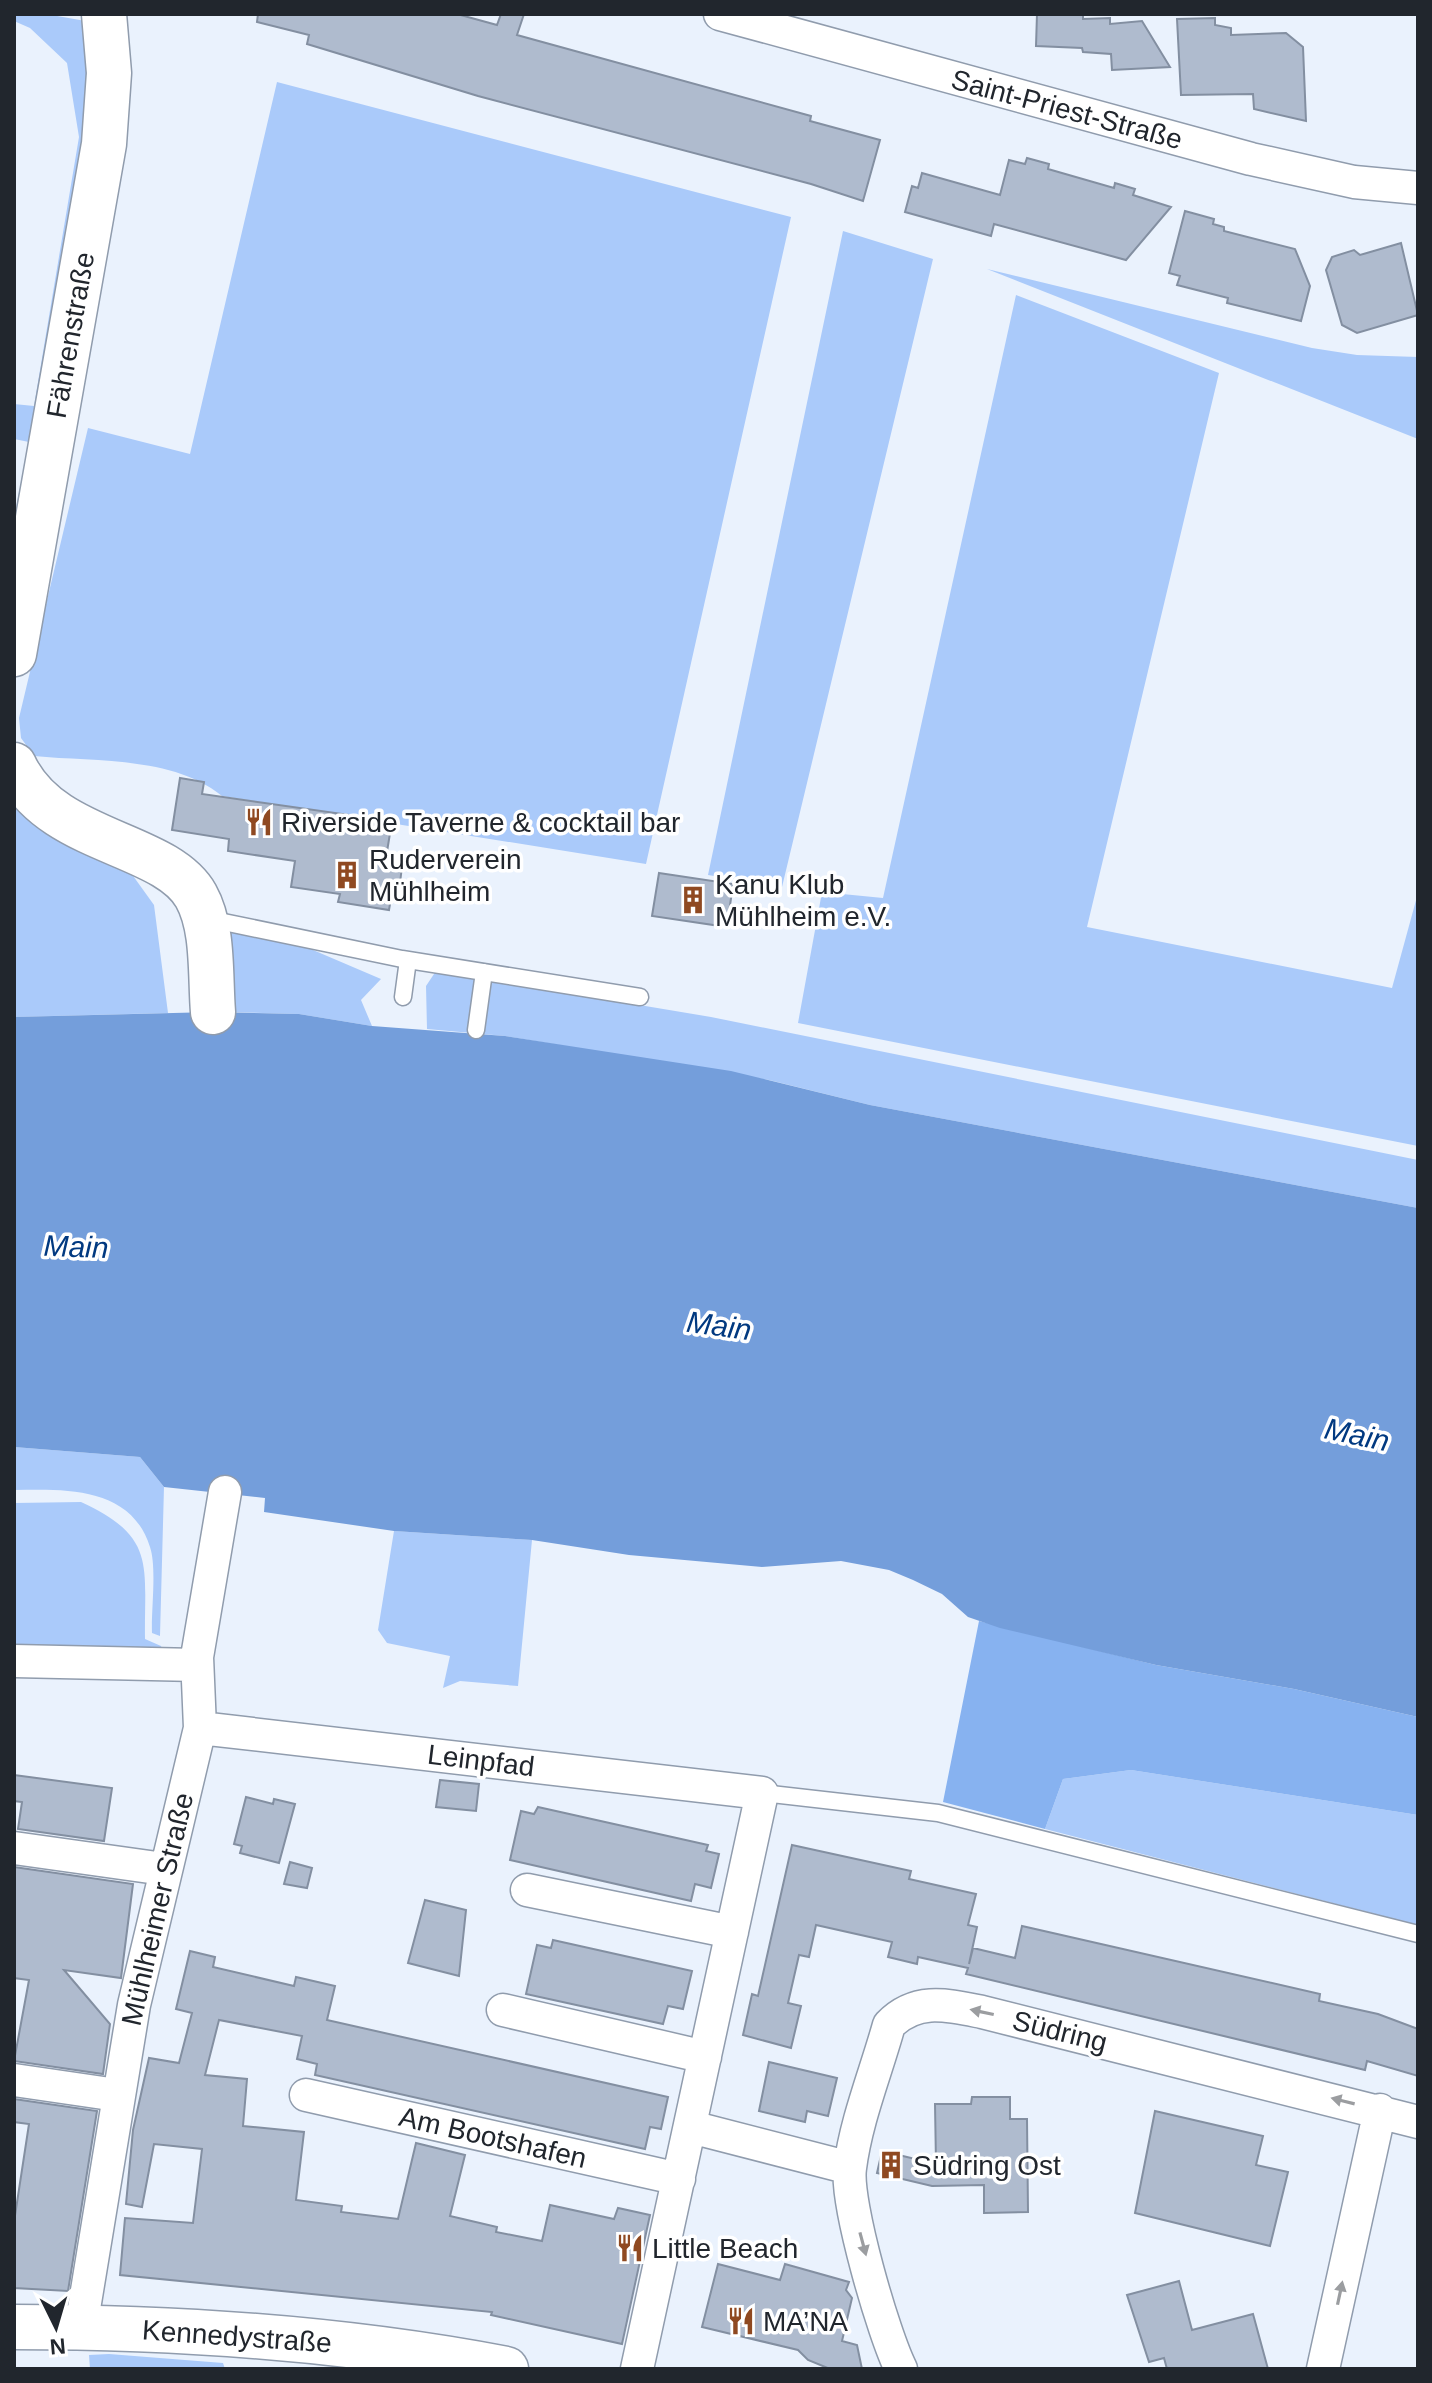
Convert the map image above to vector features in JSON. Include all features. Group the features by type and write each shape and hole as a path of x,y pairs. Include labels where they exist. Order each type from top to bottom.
{"street":[{"name":"Fährenstraße","path":"14,654 104,144 109,73 104,14"},
{"name":"Saint-Priest-Straße","path":"720,14 1251,159 1354,182 1418,188"},
{"path":"14,765 30,790 46,806 77,827 180,878 196,897 204,917 213,1012"},
{"name":"Mühlheimer Straße","path":"81,2327 117,2095 164,1869 200,1728 197,1665 225,1492"},
{"path":"14,1661 197,1665"},
{"name":"Leinpfad","path":"200,1728 762,1793"},
{"path":"637,2369 762,1793"},
{"path":"14,1848 164,1869"},
{"path":"527,1890 732,1932"},
{"name":"Südring","path":"901,2369 887,2336 850,2195 850,2168 889,2025 901,2013 917,2005 982,2012 1418,2122"},
{"path":"503,2010 705,2057"},
{"path":"14,2080 117,2095"},
{"name":"Am Bootshafen","path":"306,2095 679,2179"},
{"path":"1323,2369 1380,2110"},
{"path":"691,2127 850,2168"},
{"name":"Kennedystraße","path":"14,2327 81,2327 265,2353 358,2346 506,2369"}],"lane":[{"path":"204,917 408,960 640,997"},
{"path":"403,997 408,960"},
{"path":"476,1030 484,972"},
{"path":"762,1793 938,1813 1418,1934"}],"shaded area":[{"path":"14,14 46,14 91,22 94,121 14,582 14,518 29,442 14,439 14,404 34,406 79,137 67,63 30,28 14,21"},
{"path":"277,82 791,217 646,864 222,796 202,783 157,767 34,756 21,738 19,718 88,428 190,454"},
{"path":"843,231 933,259 782,887 708,875"},
{"path":"987,269 1312,348 1357,355 1418,357 1418,439"},
{"path":"1016,295 1219,373 1087,927 1392,988 1418,893 1418,1146 798,1023 822,892 883,898"},
{"path":"14,800 131,873 154,905 168,1013 14,1017"},
{"path":"221,929 306,947 381,979 361,1000 372,1026 299,1014 230,1012"},
{"path":"436,971 711,1017 1418,1160 1418,1208 870,1105 769,1080 505,1036 427,1029 426,986"},
{"path":"14,1447 140,1457 164,1487 160,1636 152,1633 152,1556 141,1527 128,1512 94,1495 54,1490 14,1490"},
{"path":"81,1502 106,1515 134,1541 144,1572 145,1639 161,1646 165,1658 14,1654 14,1503"},
{"path":"394,1531 532,1540 518,1686 460,1681 443,1688 450,1656 387,1643 378,1630"},
{"path":"979,1621 1156,1665 1294,1689 1418,1717 1418,1815 1131,1770 1063,1779 1045,1829 943,1802"},
{"path":"1131,1770 1418,1815 1418,1925 1045,1829 1063,1779"},
{"path":"89,2355 223,2363 225,2369 90,2369"}],"water":[{"name":"Main","path":"213,1012 299,1014 372,1026 505,1036 731,1071 870,1105 1418,1208 1418,1717 1294,1689 1156,1665 1000,1628 968,1617 942,1594 889,1570 841,1561 762,1567 629,1555 532,1540 394,1531 264,1512 265,1498 164,1487 140,1457 14,1447 14,1017"}],"building":[{"path":"258,14 457,14 497,25 501,14 524,14 517,35 811,116 810,121 880,140 863,201 811,184 478,96 307,44 309,35 257,22"},
{"path":"1037,14 1083,14 1083,19 1110,18 1110,24 1142,21 1170,67 1112,70 1111,54 1083,52 1082,48 1036,46"},
{"path":"1215,18 1215,25 1231,28 1231,35 1286,33 1303,47 1306,121 1254,109 1253,94 1181,95 1177,19"},
{"path":"1027,158 1049,164 1048,169 1114,188 1115,183 1135,189 1133,195 1171,207 1126,260 994,224 991,236 905,212 912,186 918,188 922,173 1000,195 1009,160 1025,164"},
{"path":"1185,211 1214,219 1213,224 1224,227 1224,231 1295,249 1310,286 1301,321 1227,303 1228,298 1177,285 1180,276 1169,273"},
{"path":"1401,243 1418,315 1357,333 1342,325 1326,270 1332,257 1354,250 1360,255"},
{"path":"180,778 204,782 202,794 392,821 385,864 402,866 399,892 392,892 389,910 338,902 340,894 291,887 295,861 228,851 229,839 172,830"},
{"name":"Kanu Klub Mühlheim e.V.","path":"659,873 733,884 727,927 652,916"},
{"path":"14,1775 112,1788 104,1841 18,1829 22,1802 14,1801"},
{"path":"440,1780 479,1784 476,1811 436,1807"},
{"path":"246,1797 273,1804 274,1799 295,1804 279,1863 240,1853 242,1846 234,1844"},
{"path":"538,1807 708,1845 706,1851 719,1854 711,1888 695,1884 691,1901 510,1860 521,1811 534,1814"},
{"path":"792,1845 911,1871 909,1879 976,1894 968,1925 977,1927 969,1964 973,1948 1015,1958 1022,1926 1320,1994 1319,2001 1378,2014 1418,2029 1418,2076 1367,2061 1365,2070 966,1974 968,1968 918,1957 917,1964 888,1957 892,1942 816,1925 809,1957 799,1955 788,2003 801,2006 791,2048 743,2035 752,1994 758,1996"},
{"path":"290,1862 312,1868 307,1888 284,1884"},
{"path":"14,1867 133,1884 121,1978 64,1970 110,2024 103,2074 14,2061 29,1980 14,1978"},
{"path":"425,1900 466,1910 459,1976 408,1963"},
{"path":"553,1940 692,1971 683,2009 668,2006 663,2024 526,1994 537,1945 551,1948"},
{"path":"190,1951 215,1957 213,1967 294,1986 296,1977 335,1986 327,2020 668,2097 661,2129 650,2127 645,2149 315,2075 317,2064 297,2059 302,2036 219,2020 205,2075 247,2079 243,2126 304,2132 296,2200 342,2206 341,2212 398,2219 416,2143 465,2155 450,2216 497,2227 496,2232 542,2241 550,2205 614,2219 618,2208 650,2215 622,2344 491,2315 492,2312 120,2275 125,2218 193,2223 202,2149 154,2144 142,2207 126,2204 133,2130 149,2058 179,2063 192,2013 176,2009"},
{"path":"769,2062 837,2078 828,2116 807,2111 805,2122 759,2111"},
{"path":"972,2097 1010,2097 1010,2119 1027,2119 1028,2212 984,2213 984,2185 932,2186 877,2173 882,2151 936,2164 935,2104 971,2104"},
{"path":"14,2099 97,2111 68,2291 14,2288 14,2222 29,2124 14,2122"},
{"path":"1155,2111 1263,2136 1256,2165 1288,2172 1270,2246 1135,2213"},
{"path":"718,2264 780,2280 785,2264 849,2282 846,2290 852,2298 842,2341 857,2345 862,2369 830,2369 808,2360 798,2350 702,2327"},
{"path":"1179,2281 1192,2330 1253,2314 1268,2369 1167,2369 1164,2358 1149,2362 1127,2295"}],"place":[{"name":"Riverside Taverne & cocktail bar","path":"259,822"},
{"name":"Ruderverein Mühlheim","path":"347,875"},
{"name":"Kanu Klub Mühlheim e.V.","path":"693,900"},
{"name":"Südring Ost","path":"891,2165"},
{"name":"Little Beach","path":"630,2248"},
{"name":"MA’NA","path":"741,2321"}]}
